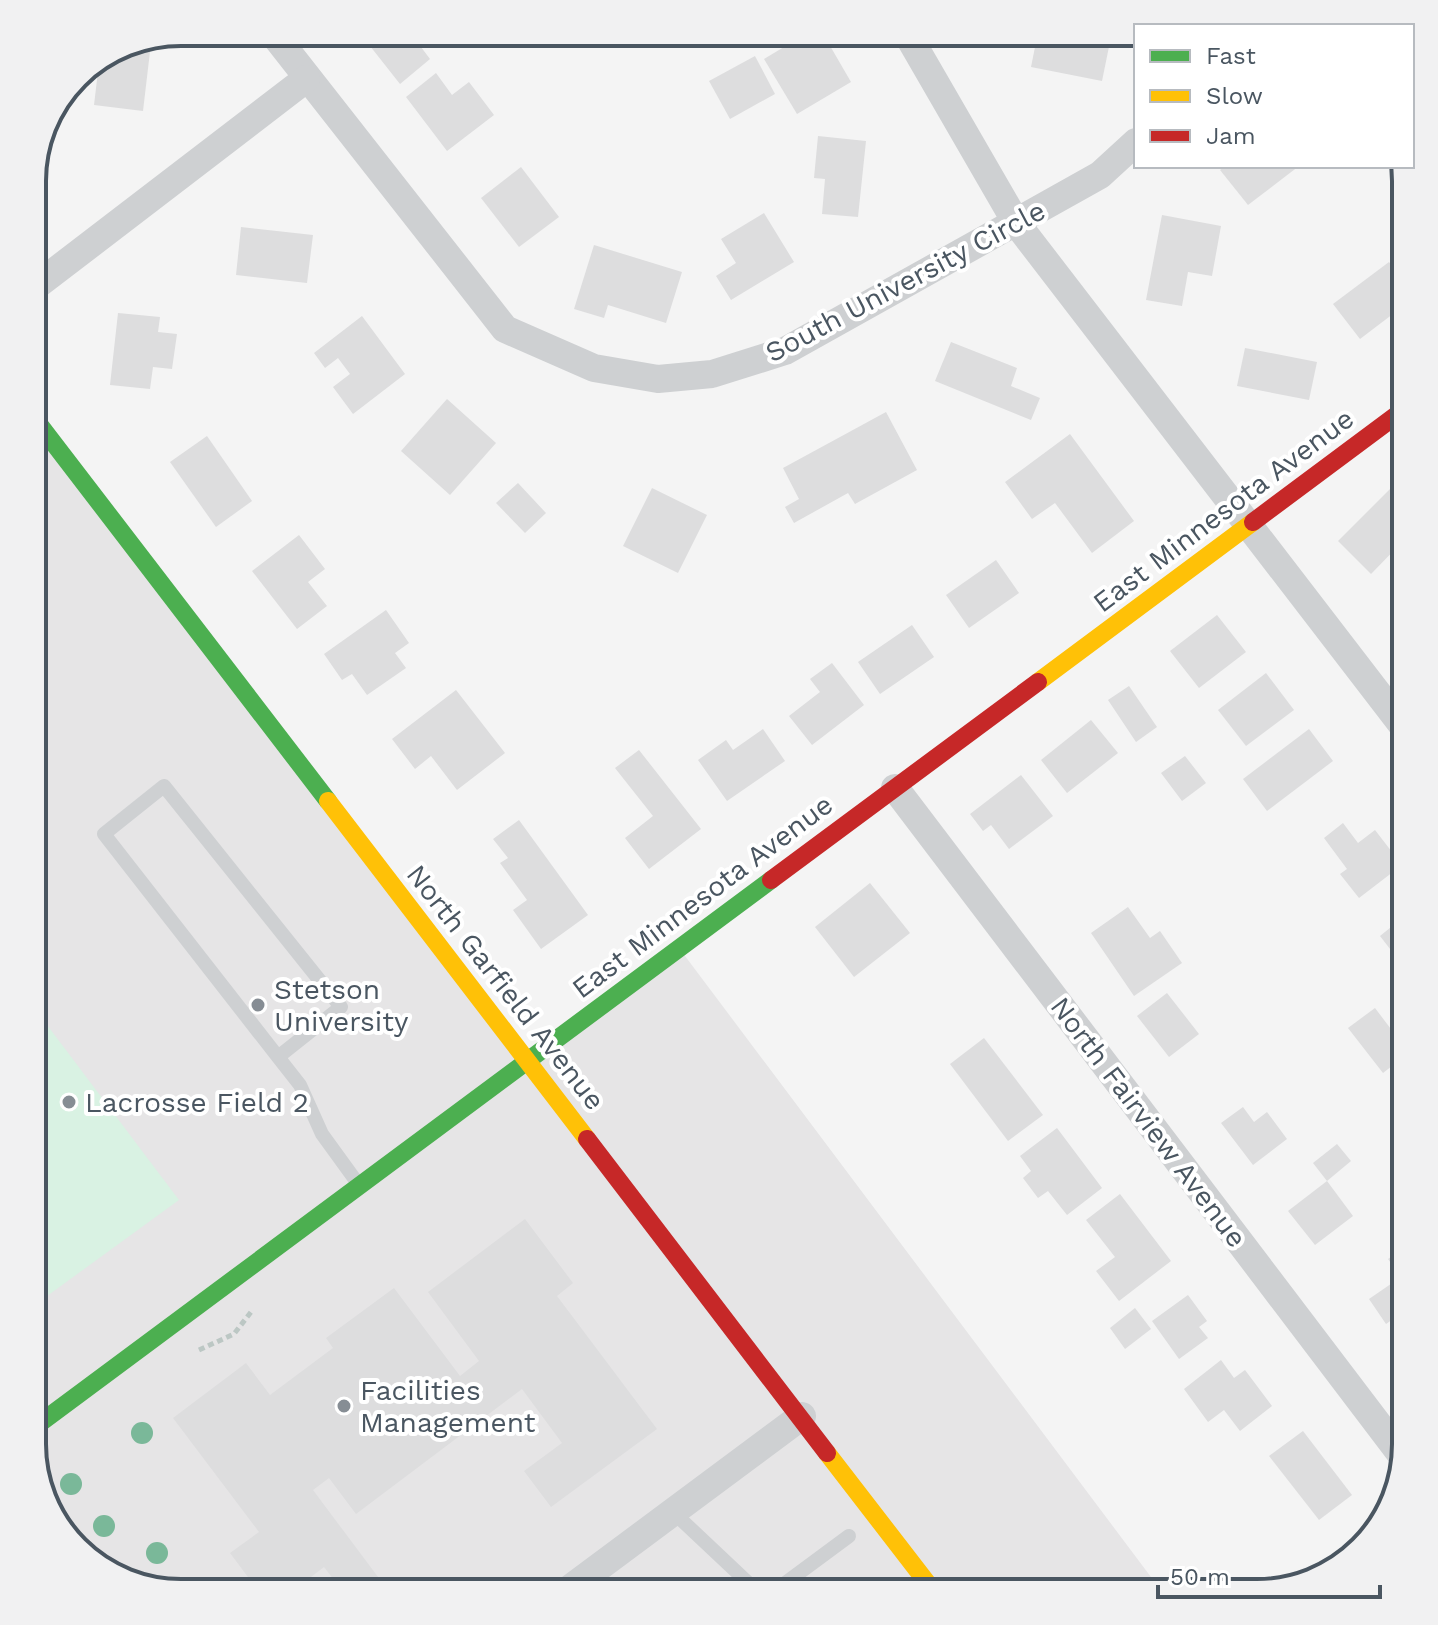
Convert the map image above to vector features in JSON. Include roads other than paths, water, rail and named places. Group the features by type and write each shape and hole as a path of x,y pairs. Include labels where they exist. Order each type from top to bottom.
{"street":[{"name":"South University Circle","path":"282,46 505,329 594,368 658,379 712,374 785,351 1100,175 1134,144"},
{"path":"914,46 1017,224 1251,524 1392,711"},
{"path":"46,278 306,79"},
{"name":"East Minnesota Avenue","path":"46,1419 1392,418"},
{"name":"North Garfield Avenue","path":"46,433 924,1579"},
{"name":"North Fairview Avenue","path":"895,788 1392,1443"},
{"path":"583,1579 802,1416"}],"lane":[{"path":"278,1057 341,1007 164,786 104,834 278,1057 300,1085 322,1134 359,1186"},
{"path":"673,1512 744,1579"},
{"path":"791,1579 849,1536"}],"place":[{"name":"Stetson University","path":"258,1005"},
{"name":"Lacrosse Field 2","path":"69,1102"},
{"name":"Facilities Management","path":"344,1406"}]}
